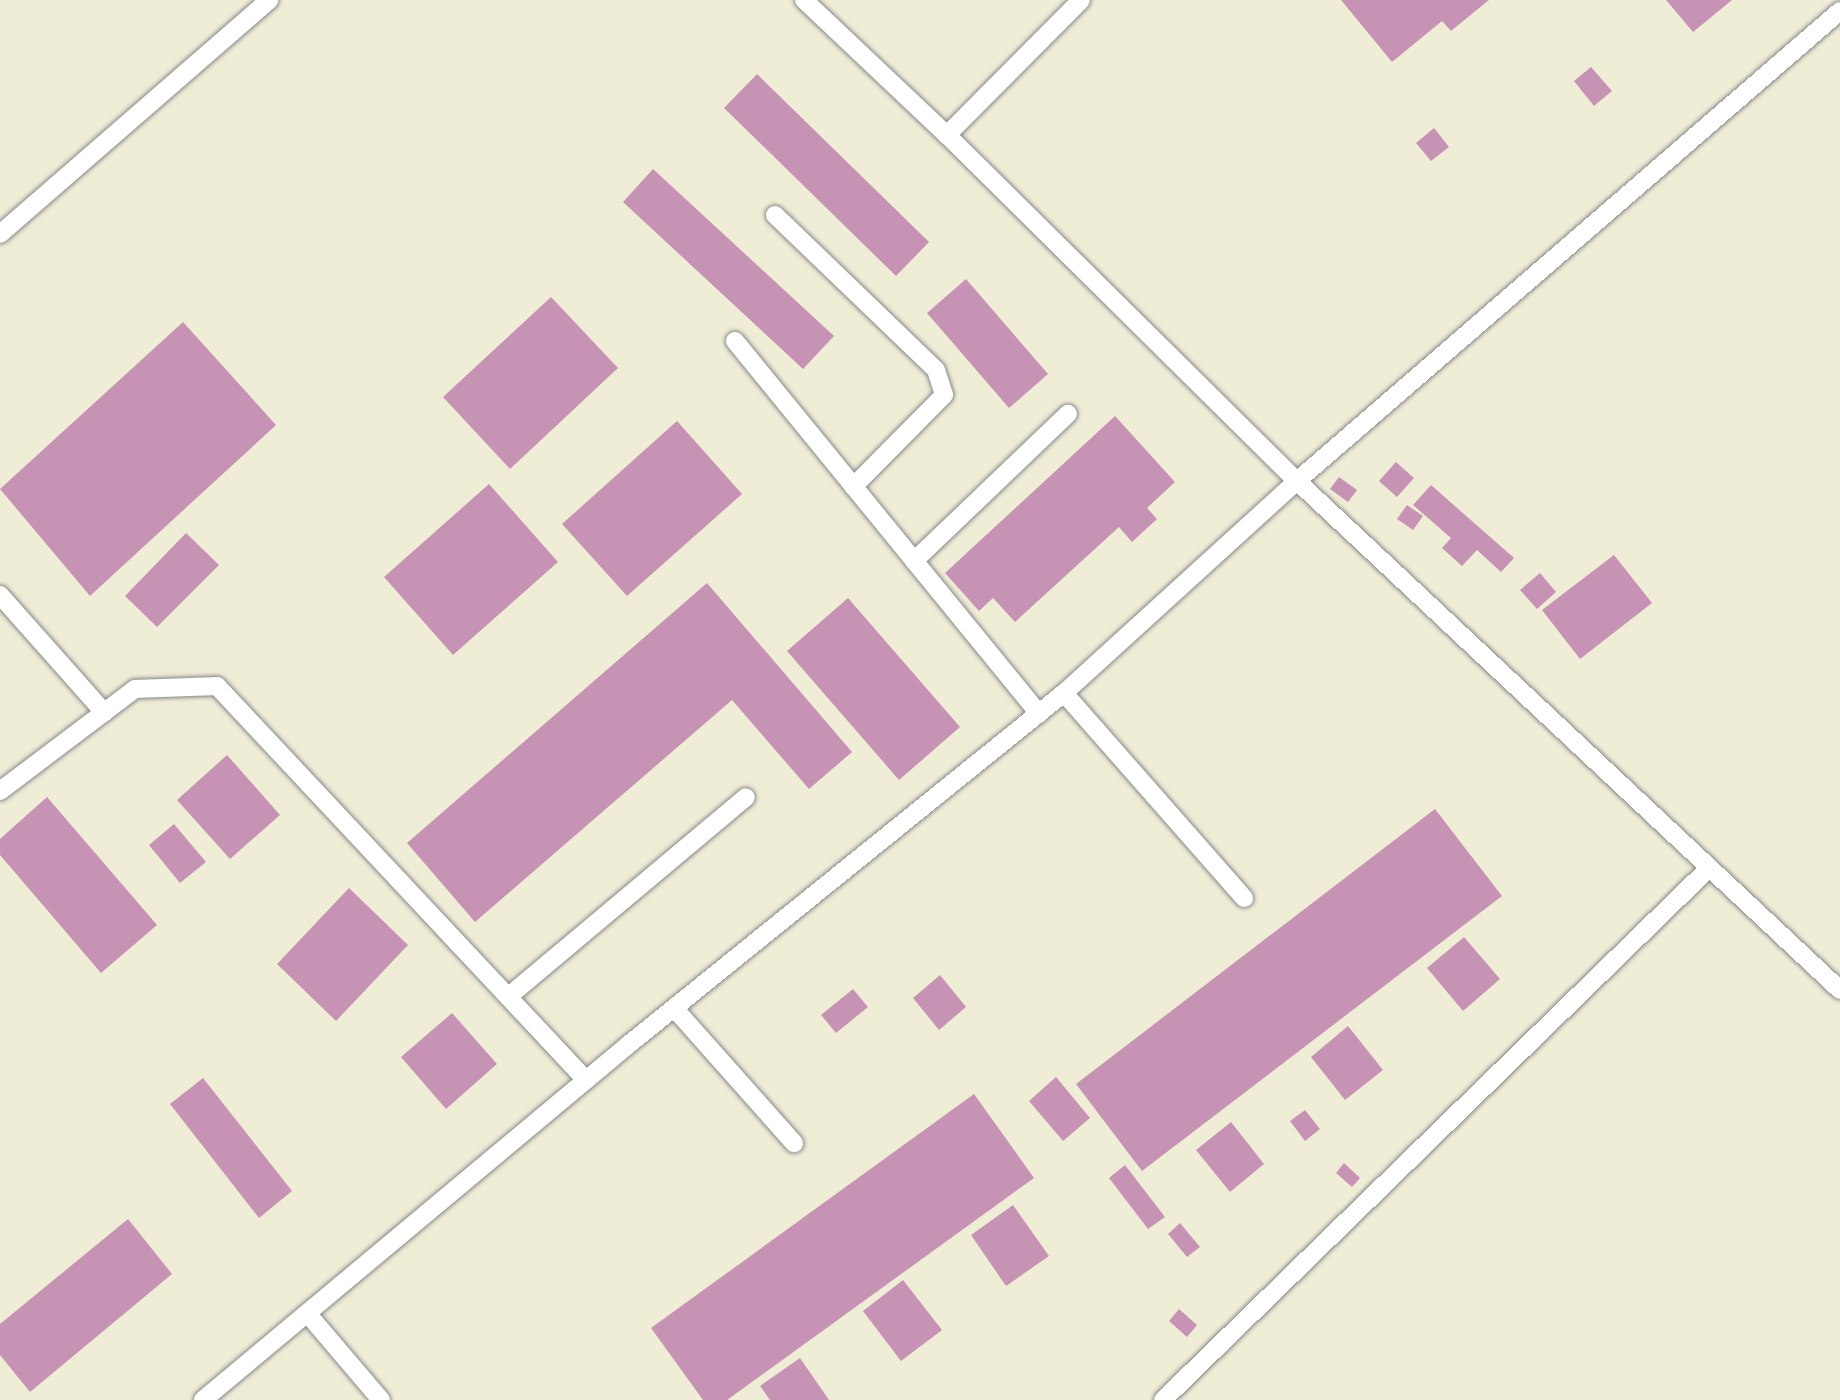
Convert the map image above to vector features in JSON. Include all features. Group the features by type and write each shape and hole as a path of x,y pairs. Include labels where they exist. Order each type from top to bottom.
{"lane":[{"path":"0,234 270,0"},
{"path":"804,0 947,135 1297,481 1840,990"},
{"path":"947,135 1081,0"},
{"path":"203,1400 586,1080 1064,693 1297,481 1840,11"},
{"path":"775,215 936,370 944,395 854,487"},
{"path":"735,341 1039,714"},
{"path":"914,561 1068,414"},
{"path":"0,595 104,712"},
{"path":"0,792 135,688 216,686 586,1080"},
{"path":"1064,693 1244,898"},
{"path":"509,996 746,798"},
{"path":"1163,1400 1708,869"},
{"path":"674,1008 794,1143"},
{"path":"307,1313 381,1400"}],"building":[{"path":"1341,0 1489,0 1451,31 1442,21 1392,62"},
{"path":"1666,0 1732,0 1693,32"},
{"path":"1591,67 1612,91 1594,106 1574,81"},
{"path":"757,74 929,242 896,276 724,108"},
{"path":"1434,128 1449,147 1431,161 1416,143"},
{"path":"653,169 834,336 803,369 623,202"},
{"path":"966,279 1048,374 1009,408 927,313"},
{"path":"551,297 618,368 510,469 443,397"},
{"path":"183,322 276,425 90,596 0,489"},
{"path":"1115,416 1175,482 1147,508 1157,519 1132,542 1119,527 1015,622 993,598 979,611 945,573"},
{"path":"677,421 742,494 627,596 562,524"},
{"path":"1396,462 1414,478 1397,497 1379,481"},
{"path":"1339,477 1357,490 1348,502 1330,489"},
{"path":"489,484 558,562 453,655 384,577"},
{"path":"1431,485 1514,558 1501,572 1477,550 1462,566 1442,548 1451,538 1413,505"},
{"path":"1407,505 1423,516 1413,530 1397,519"},
{"path":"186,533 219,565 157,627 125,596"},
{"path":"1614,555 1652,603 1580,659 1542,610"},
{"path":"1540,573 1556,592 1537,609 1520,590"},
{"path":"707,583 852,752 809,789 732,700 475,922 407,843"},
{"path":"848,598 960,727 899,780 787,651"},
{"path":"227,755 280,815 230,859 177,800"},
{"path":"47,797 157,925 101,973 0,855 0,839"},
{"path":"1435,809 1502,896 1142,1171 1076,1084"},
{"path":"174,824 206,862 180,883 149,845"},
{"path":"349,888 408,945 336,1021 277,964"},
{"path":"1464,937 1500,979 1463,1011 1427,968"},
{"path":"940,975 966,1007 939,1030 913,998"},
{"path":"853,989 868,1007 836,1033 821,1015"},
{"path":"452,1013 497,1064 446,1109 401,1057"},
{"path":"1348,1026 1383,1070 1345,1100 1311,1057"},
{"path":"1056,1077 1090,1118 1063,1141 1029,1101"},
{"path":"203,1078 292,1191 259,1218 170,1104"},
{"path":"974,1094 1034,1178 727,1400 703,1400 651,1328"},
{"path":"1305,1110 1320,1129 1305,1141 1290,1121"},
{"path":"1231,1122 1264,1164 1230,1192 1196,1150"},
{"path":"1344,1163 1360,1178 1352,1187 1336,1173"},
{"path":"1125,1165 1165,1217 1148,1229 1109,1178"},
{"path":"1013,1205 1049,1256 1006,1286 971,1235"},
{"path":"128,1219 172,1274 30,1392 0,1355 0,1324"},
{"path":"1180,1223 1200,1247 1187,1257 1168,1234"},
{"path":"903,1280 942,1330 901,1361 863,1311"},
{"path":"1179,1309 1197,1325 1187,1337 1169,1321"},
{"path":"800,1358 829,1400 770,1400 760,1386"}]}
